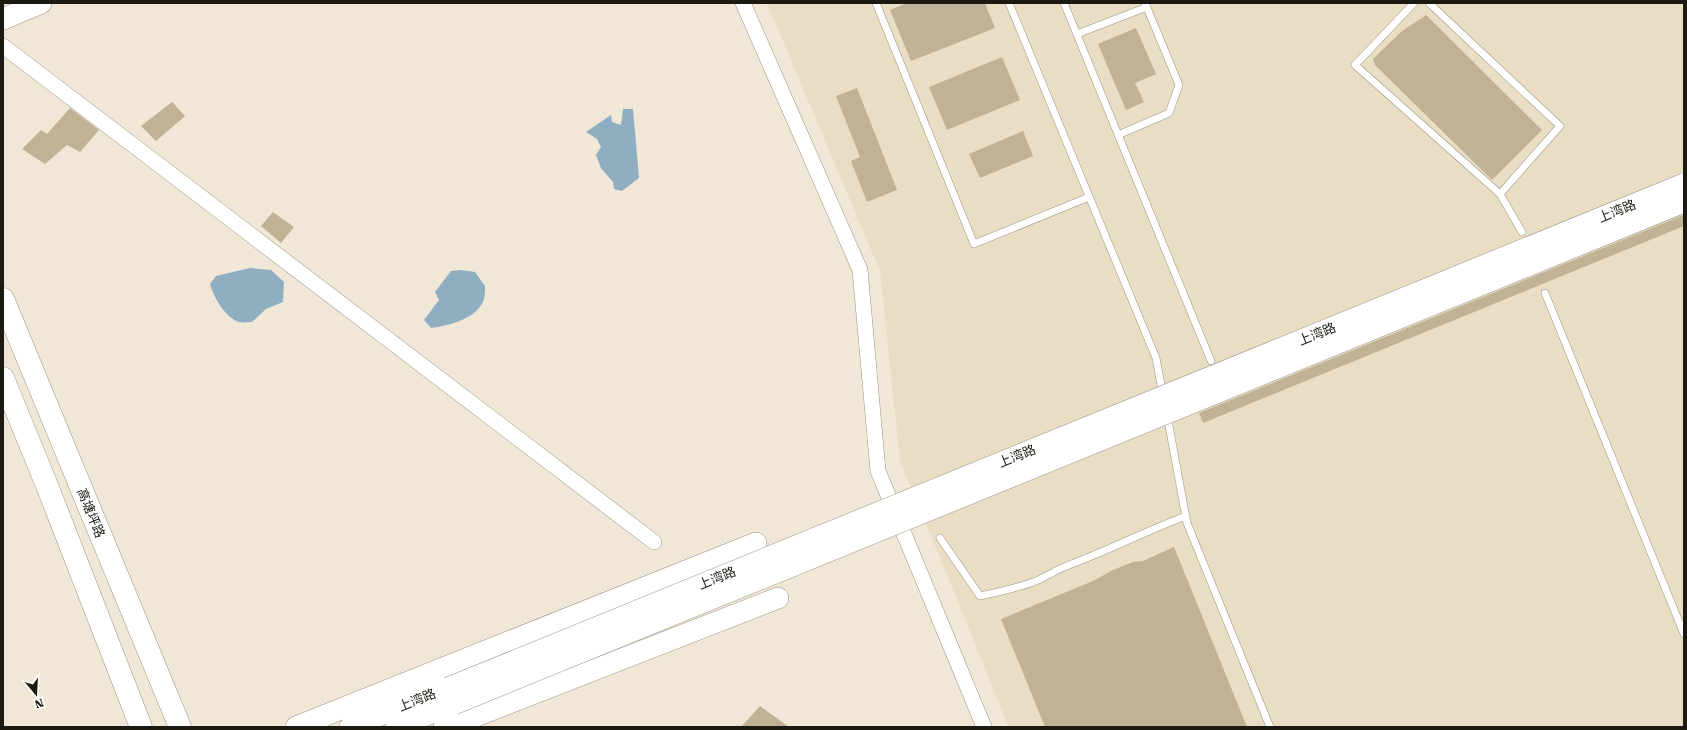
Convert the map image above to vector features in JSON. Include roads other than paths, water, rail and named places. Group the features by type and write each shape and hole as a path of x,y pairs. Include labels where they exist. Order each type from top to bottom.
{"main road":[{"path":"3,7 12,3"},
{"path":"3,19 41,3"},
{"name":"上湾路","path":"396,727 451,696 1684,184"},
{"name":"上湾路","path":"350,727 451,696 1684,202"},
{"name":"高塘坪路","path":"3,299 180,727"},
{"path":"3,378 48,488 141,727"},
{"name":"上湾路","path":"296,727 762,547"},
{"path":"444,727 481,714 778,589"}],"street":[{"path":"743,3 860,270 878,471 984,727"},
{"path":"3,46 654,542"}],"lane":[{"path":"876,3 974,244 1090,197"},
{"path":"1009,3 1156,358 1187,523 1270,727"},
{"path":"1064,3 1211,361"},
{"path":"1414,3 1355,65 1500,194 1522,232"},
{"path":"1429,3 1560,126 1500,194"},
{"path":"1077,34 1146,5 1179,85 1170,113 1118,135"},
{"path":"1545,293 1684,634"},
{"path":"940,538 980,596 1004,591 1036,581 1068,565 1106,551 1149,530 1186,516"},
{"path":"762,547 778,589"}],"water":[{"path":"623,109 633,109 639,178 622,191 614,189 613,182 601,168 596,155 601,147 597,139 586,132 611,115 612,122 621,125"},
{"path":"250,268 271,270 284,282 283,302 266,309 252,322 239,322 229,316 221,306 214,295 210,284 216,276"},
{"path":"461,270 475,272 485,286 481,306 470,316 462,320 431,328 424,320 439,300 435,292 451,271"}]}
